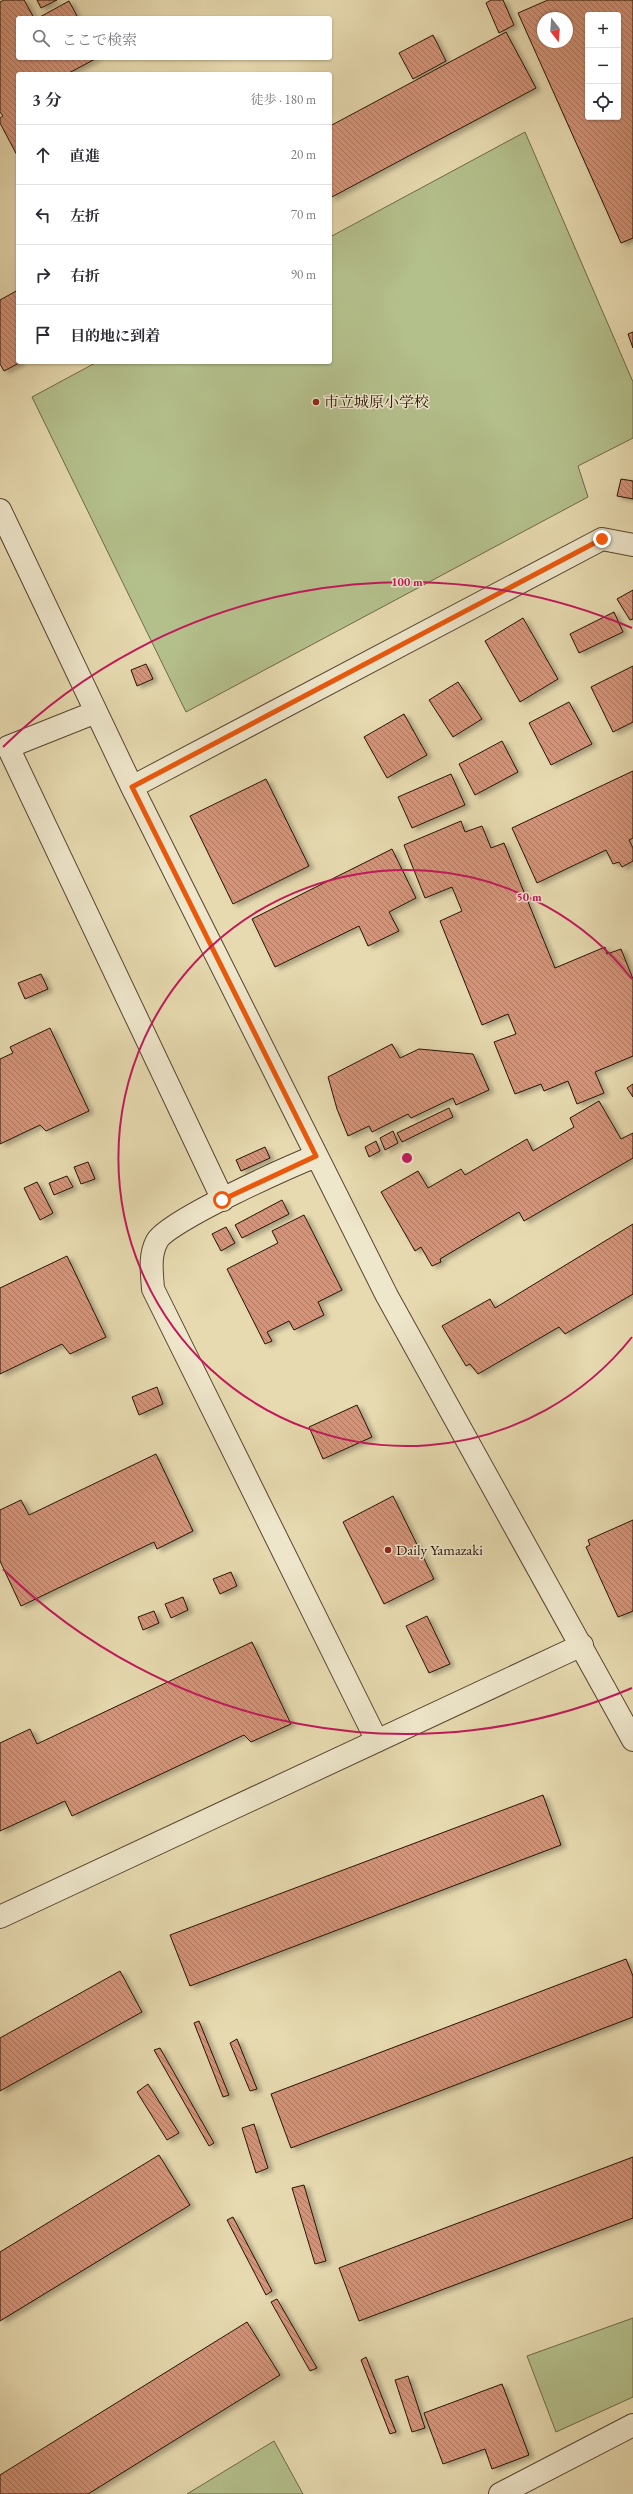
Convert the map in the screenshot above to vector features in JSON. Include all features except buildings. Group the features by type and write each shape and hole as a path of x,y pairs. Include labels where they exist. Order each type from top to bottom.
{"street":[{"path":"0,510 132,787 387,1296 582,1645 633,1740"},
{"path":"132,787 602,539 633,545"},
{"path":"96,712 8,747 222,1200"},
{"path":"316,1156 183,1220 158,1239 151,1260 153,1289 377,1741"},
{"path":"0,1917 582,1645"},
{"path":"500,2494 633,2425"}],"green space":[{"name":"市立城原小学校","path":"525,132 633,382 633,438 578,466 588,497 186,712 32,397 93,364 332,364 332,236"},
{"path":"633,2318 633,2397 556,2432 527,2356"},
{"path":"274,2441 303,2494 187,2494"}],"place":[{"name":"市立城原小学校","path":"316,402"},
{"name":"Daily Yamazaki","path":"388,1550"}],"route":[{"path":"222,1200 293,1165 316,1156 132,787 602,539"}]}
